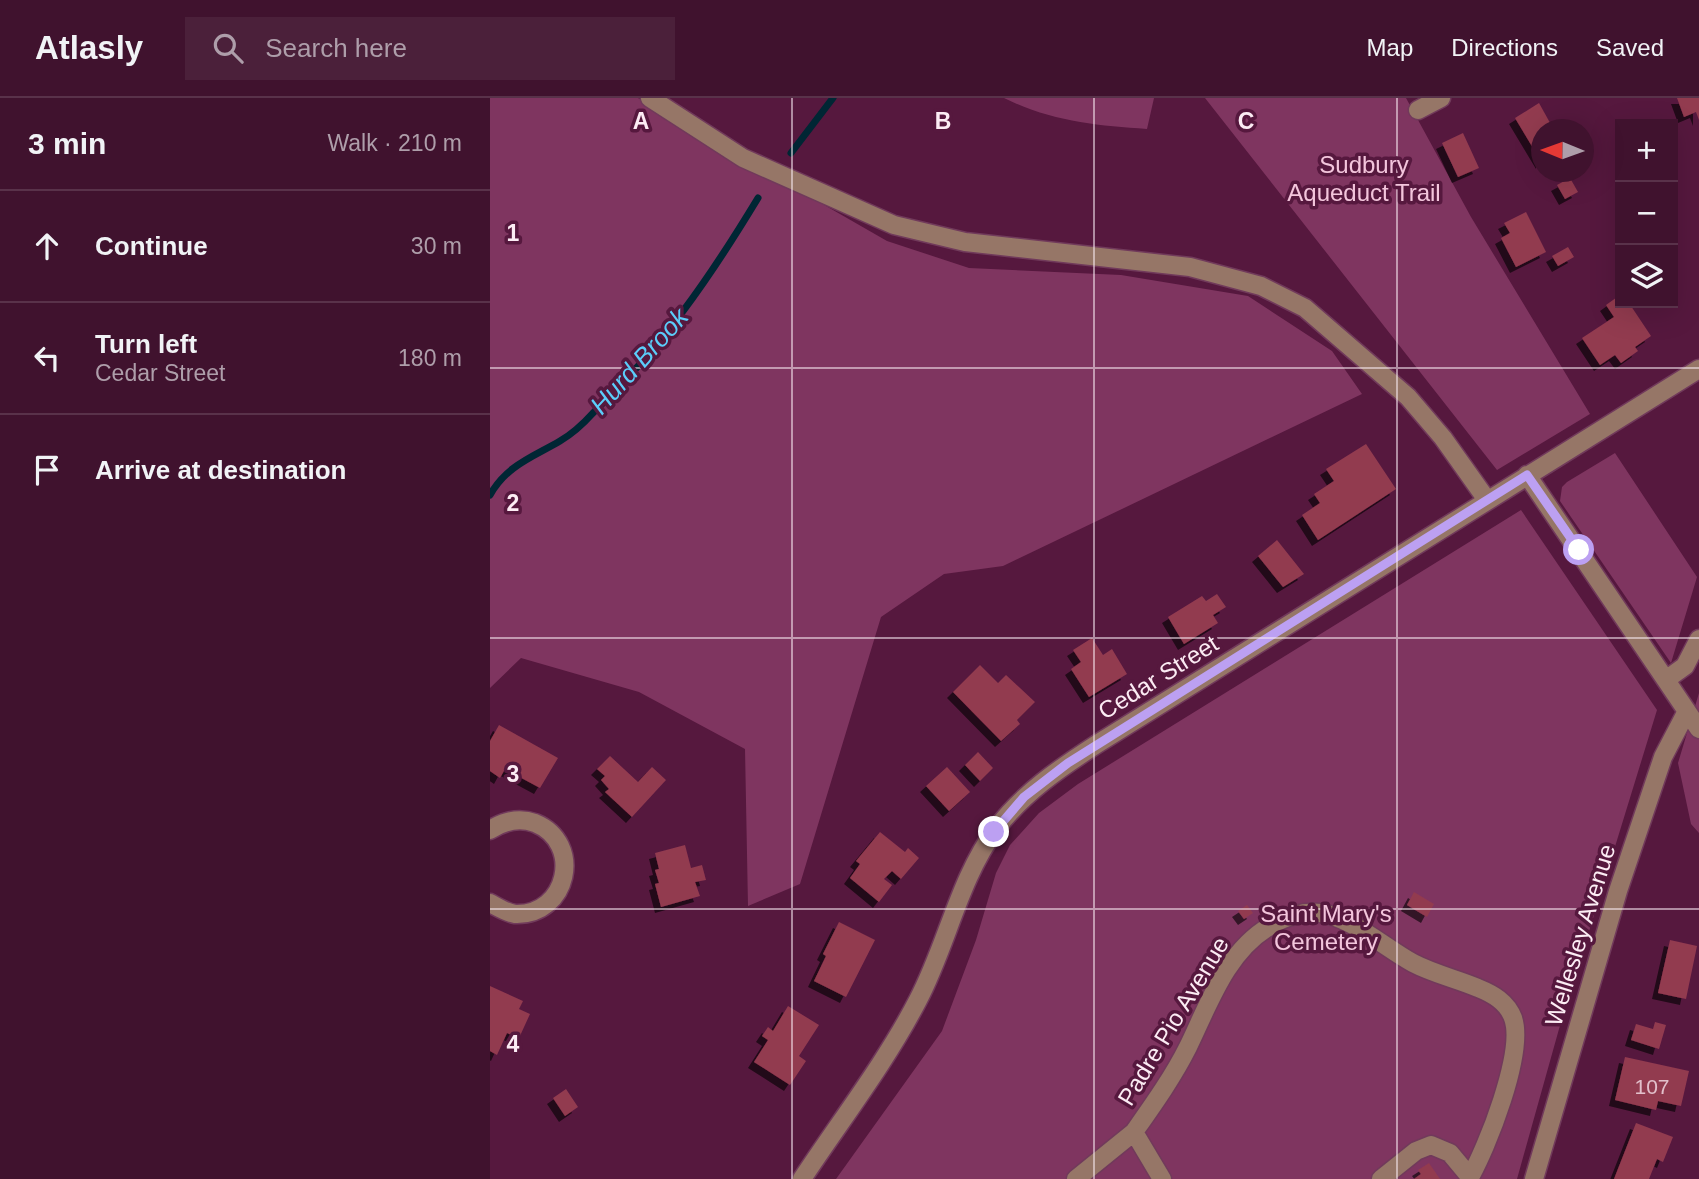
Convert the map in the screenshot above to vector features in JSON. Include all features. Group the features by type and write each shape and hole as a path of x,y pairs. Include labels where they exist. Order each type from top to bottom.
{"street":[{"path":"650,98 743,159 894,225 965,242 1190,267 1261,286 1305,308 1408,397 1444,438 1487,500"},
{"path":"1418,110 1441,98"},
{"name":"Cedar Street","path":"802,1179 909,1016 933,970 975,866 994,832 1018,803 1049,776 1091,748 1699,369"},
{"path":"1527,475 1699,729"},
{"path":"1667,679 1685,666 1699,639"},
{"name":"Wellesley Avenue","path":"1534,1179 1618,891 1663,757 1688,711"},
{"path":"490,830 502,822 526,819 548,828 563,848 566,872 554,900 535,912 512,914 490,903"},
{"name":"Padre Pio Avenue","path":"1076,1179 1134,1132 1172,1075 1211,998 1237,955 1261,932 1288,916 1321,913 1347,923 1415,964 1492,995 1509,1009 1516,1030 1514,1053 1491,1136 1469,1178"},
{"name":"Padre Pio Avenue","path":"1134,1132 1162,1179"},
{"path":"1381,1179 1416,1151 1431,1145 1444,1148 1469,1178"}],"green space":[{"path":"490,98 638,98 887,241 969,268 1121,275 1248,296 1332,351 1362,394 1003,566 944,574 881,617 800,884 748,906 745,749 639,692 521,658 490,688"},
{"path":"1004,98 1154,98 1147,129 1074,121 1039,112"},
{"name":"Sudbury Aqueduct Trail","path":"1205,98 1406,98 1471,217 1590,414 1497,470"},
{"path":"1615,453 1697,577 1671,663 1560,501 1562,487 1567,482"},
{"name":"Saint Mary's Cemetery","path":"1521,510 1657,710 1559,1029 1517,1179 836,1179 942,1031 976,940 996,873 1010,845 1039,813 1078,784"},
{"path":"1699,693 1699,833 1691,824 1678,763"}],"building":[{"path":"1677,98 1699,98 1699,120 1696,112 1684,117"},
{"path":"1539,103 1548,119 1531,119 1531,145 1515,118"},
{"path":"1463,133 1479,168 1458,177 1442,143"},
{"path":"1572,182 1578,192 1565,199 1557,185"},
{"path":"1526,212 1546,252 1516,267 1501,238 1510,233 1504,223"},
{"path":"1568,247 1574,257 1558,266 1552,256"},
{"path":"1615,299 1615,308 1632,308 1651,336 1635,347 1638,351 1621,363 1615,355 1600,365 1582,338 1614,317 1606,305"},
{"path":"1366,444 1396,489 1318,540 1302,515 1320,503 1314,494 1334,481 1326,469"},
{"path":"1277,540 1304,574 1283,587 1258,556"},
{"path":"1217,594 1226,607 1213,615 1218,623 1184,644 1168,617 1202,596 1206,601"},
{"path":"1092,638 1103,655 1112,649 1127,674 1089,697 1071,669 1081,662 1073,650"},
{"path":"980,665 998,683 1006,675 1035,702 1017,720 1020,724 1001,741 953,692"},
{"path":"499,725 558,758 540,788 505,769 500,778 490,771 490,741"},
{"path":"978,752 993,768 980,781 965,765"},
{"path":"610,756 638,782 652,767 666,780 632,817 605,792 609,789 601,780 605,776 597,769"},
{"path":"947,767 970,792 949,811 926,786"},
{"path":"880,832 905,852 908,848 919,858 901,879 892,871 884,879 892,885 879,902 850,878 860,864 856,861"},
{"path":"685,845 691,868 702,865 706,880 695,882 700,896 661,907 655,884 659,883 655,870 659,869 655,853"},
{"path":"1414,892 1434,904 1427,917 1407,905"},
{"path":"1247,905 1253,913 1244,919 1238,911"},
{"path":"839,922 875,940 846,997 814,981 826,956 823,954"},
{"path":"1670,940 1697,946 1686,999 1658,993"},
{"path":"490,986 523,1001 519,1009 530,1014 519,1038 507,1033 497,1055 490,1051"},
{"path":"788,1006 819,1025 799,1056 806,1061 790,1085 754,1062 768,1040 762,1036 768,1027 773,1031"},
{"path":"1655,1022 1666,1025 1659,1049 1631,1040 1636,1024 1653,1029"},
{"path":"1625,1057 1689,1071 1681,1106 1658,1101 1656,1110 1615,1100"},
{"path":"566,1089 578,1107 565,1116 553,1098"},
{"path":"1636,1123 1673,1137 1663,1162 1657,1159 1649,1179 1614,1179"},
{"path":"1429,1163 1440,1179 1414,1179 1421,1174 1418,1170"}],"waterway":[{"name":"Hurd Brook","path":"791,153 833,98"},
{"name":"Hurd Brook","path":"490,495 512,469 578,428 641,363 683,311 758,198"}],"route":[{"path":"994,832 1024,797 1068,763 1527,475 1579,550"}]}
